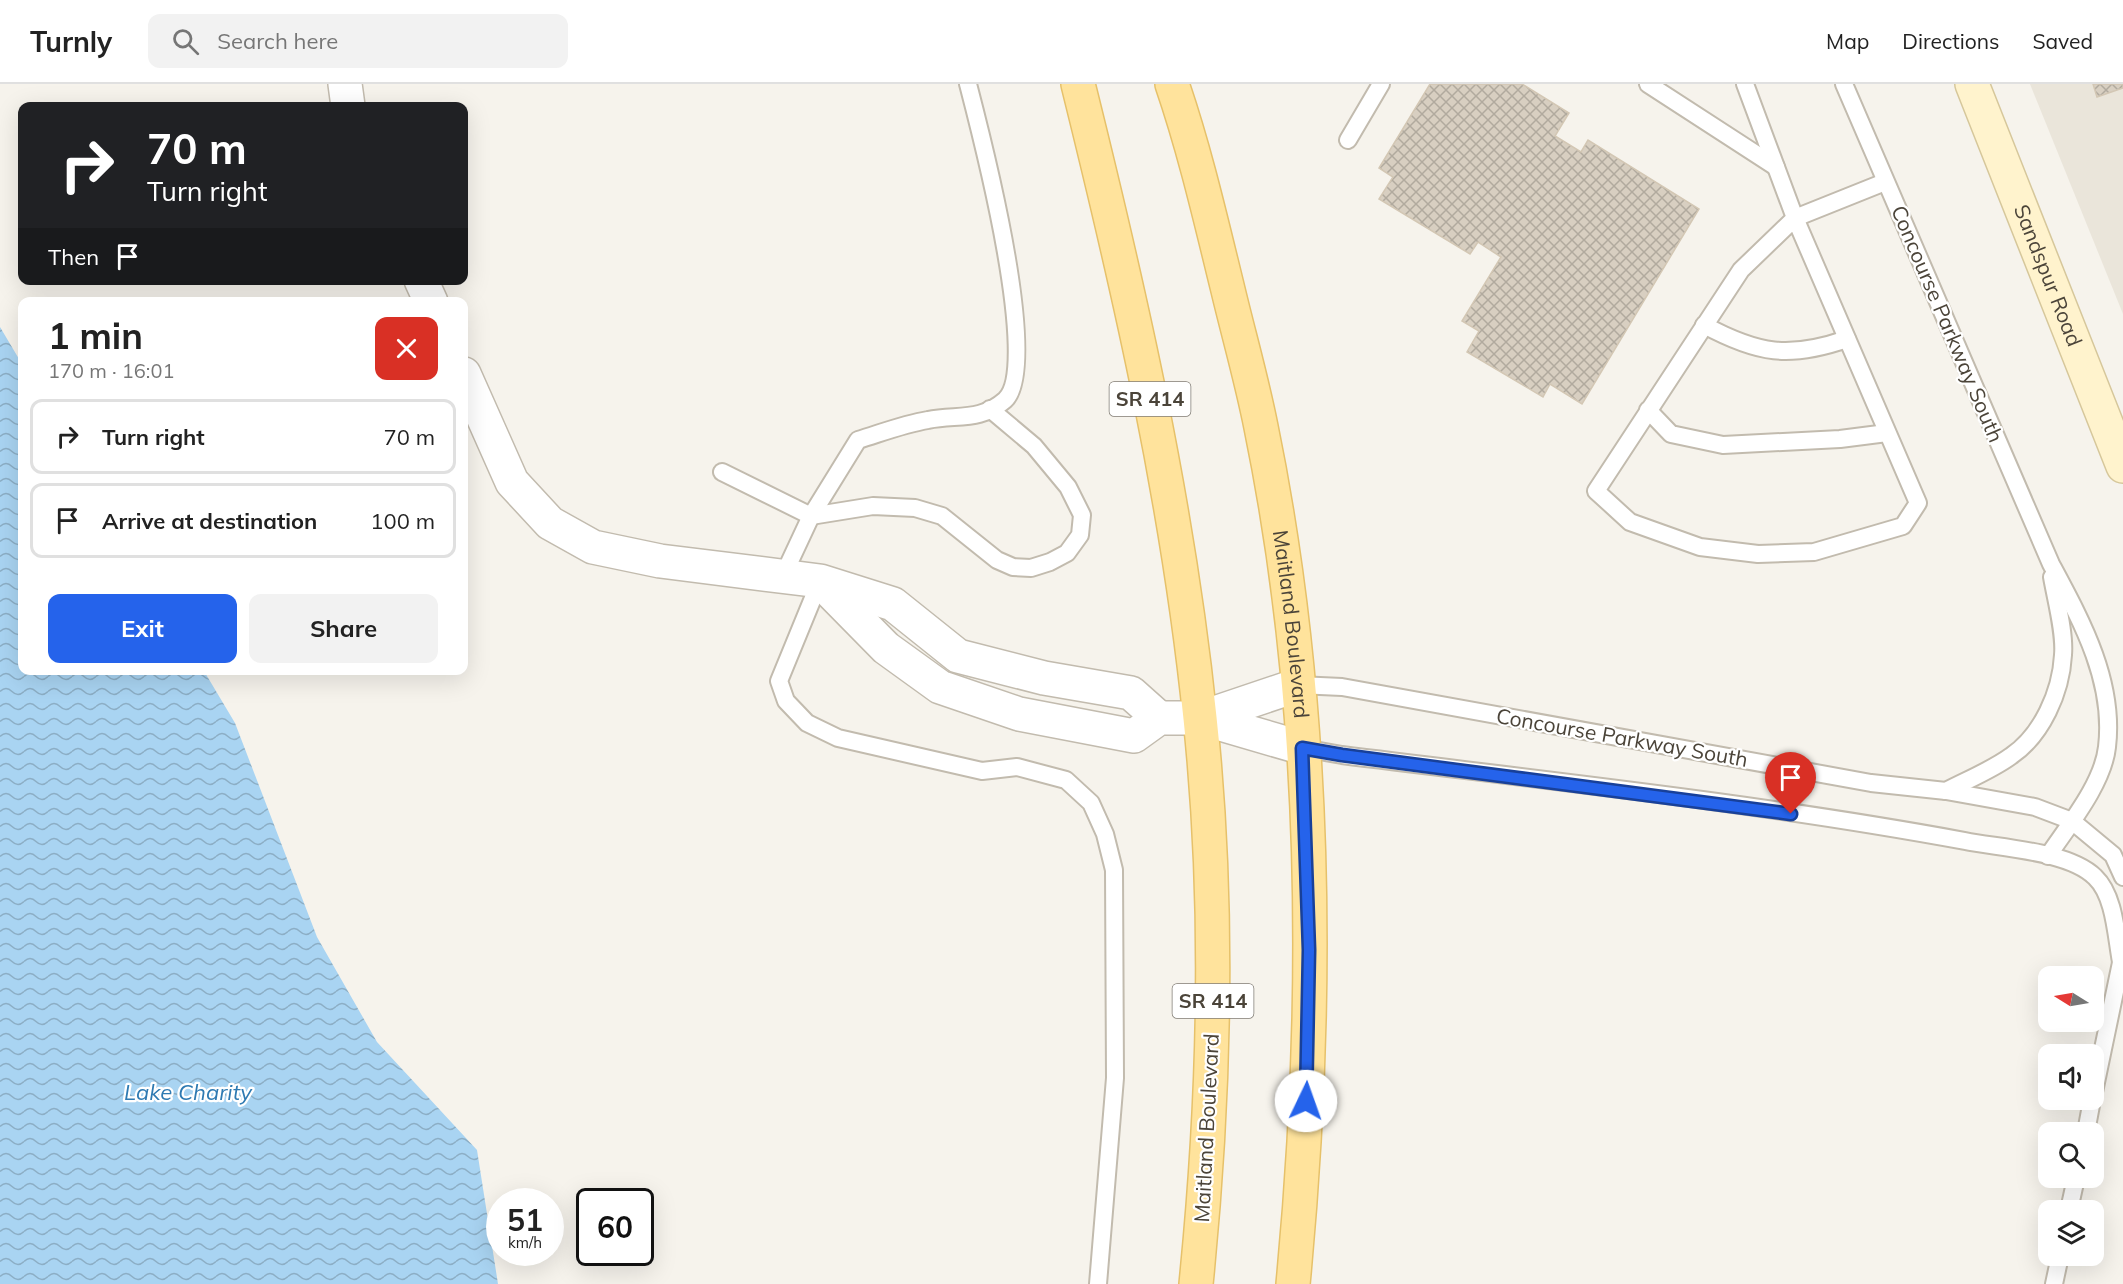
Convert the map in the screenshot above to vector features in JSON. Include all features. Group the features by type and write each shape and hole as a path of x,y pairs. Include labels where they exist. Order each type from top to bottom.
{"main road":[{"name":"Maitland Boulevard","path":"1078,84 1129,289 1164,469 1200,718 1209,828 1213,995 1211,1086 1196,1284"},
{"name":"Maitland Boulevard","path":"1172,84 1189,133 1261,426 1277,522 1298,685 1309,950 1309,1060 1293,1284"}],"street":[{"path":"345,84 347,102"},
{"name":"Sandspur Road","path":"1972,84 2123,466"},
{"path":"468,383 512,482 550,524 593,547 660,561 820,581 886,648 940,687 1019,714 1134,736 1159,718 1200,718 1302,748"},
{"path":"1200,718 1298,685"}],"lane":[{"path":"783,576 811,516 858,440 928,419 976,417 1006,399 1015,382 1017,354 1011,282 989,167 969,84"},
{"path":"1348,140 1381,84"},
{"path":"1648,84 1776,167"},
{"path":"1745,84 1795,218 1918,503 1903,526 1814,552 1758,554 1700,547 1630,522 1596,491 1741,270 1795,218 1885,182"},
{"name":"Concourse Parkway South","path":"1844,84 2051,564 2088,632 2106,704 2107,748 2092,790 2072,821"},
{"path":"1704,325 1737,343 1770,351 1814,350 1847,339"},
{"path":"722,472 811,516 873,506 915,508 942,516 997,560 1013,567 1031,568 1067,553 1080,535 1082,515 1068,487 1034,446 990,409"},
{"path":"1648,410 1671,434 1723,445 1840,439 1887,433"},
{"name":"Concourse Parkway South","path":"1946,791 2011,756 2027,742 2045,716 2058,685 2064,654 2051,564"},
{"path":"820,581 779,681 786,701 807,723 838,738 981,771 1017,767 1066,780 1091,803 1105,834 1114,870 1115,1078 1098,1284"},
{"name":"Concourse Parkway South","path":"1298,685 1342,687 1871,783 1946,791 2036,807 2072,821 2113,855 2123,877"},
{"path":"1302,748 1899,829 2048,856 2073,863 2095,877 2106,894 2122,958 2104,1044"},
{"path":"2048,856 2072,821"},
{"path":"2054,1284 2058,1266"}],"shaded area":[{"path":"2030,84 2123,84 2123,314"}],"water":[{"name":"Lake Charity","path":"0,327 18,357 18,675 206,675 235,723 317,937 377,1042 477,1150 486,1207 486,1266 495,1266 498,1284 0,1284"}],"building":[{"path":"1430,84 1522,84 1569,113 1555,136 1581,152 1588,140 1699,209 1582,404 1550,384 1543,397 1467,352 1479,331 1462,321 1501,257 1478,242 1470,254 1379,199 1393,177 1379,168"},
{"path":"2093,84 2123,84 2123,88 2097,97"}],"route":[{"path":"1306,1101 1309,1060 1309,950 1302,748 1791,814"}]}
